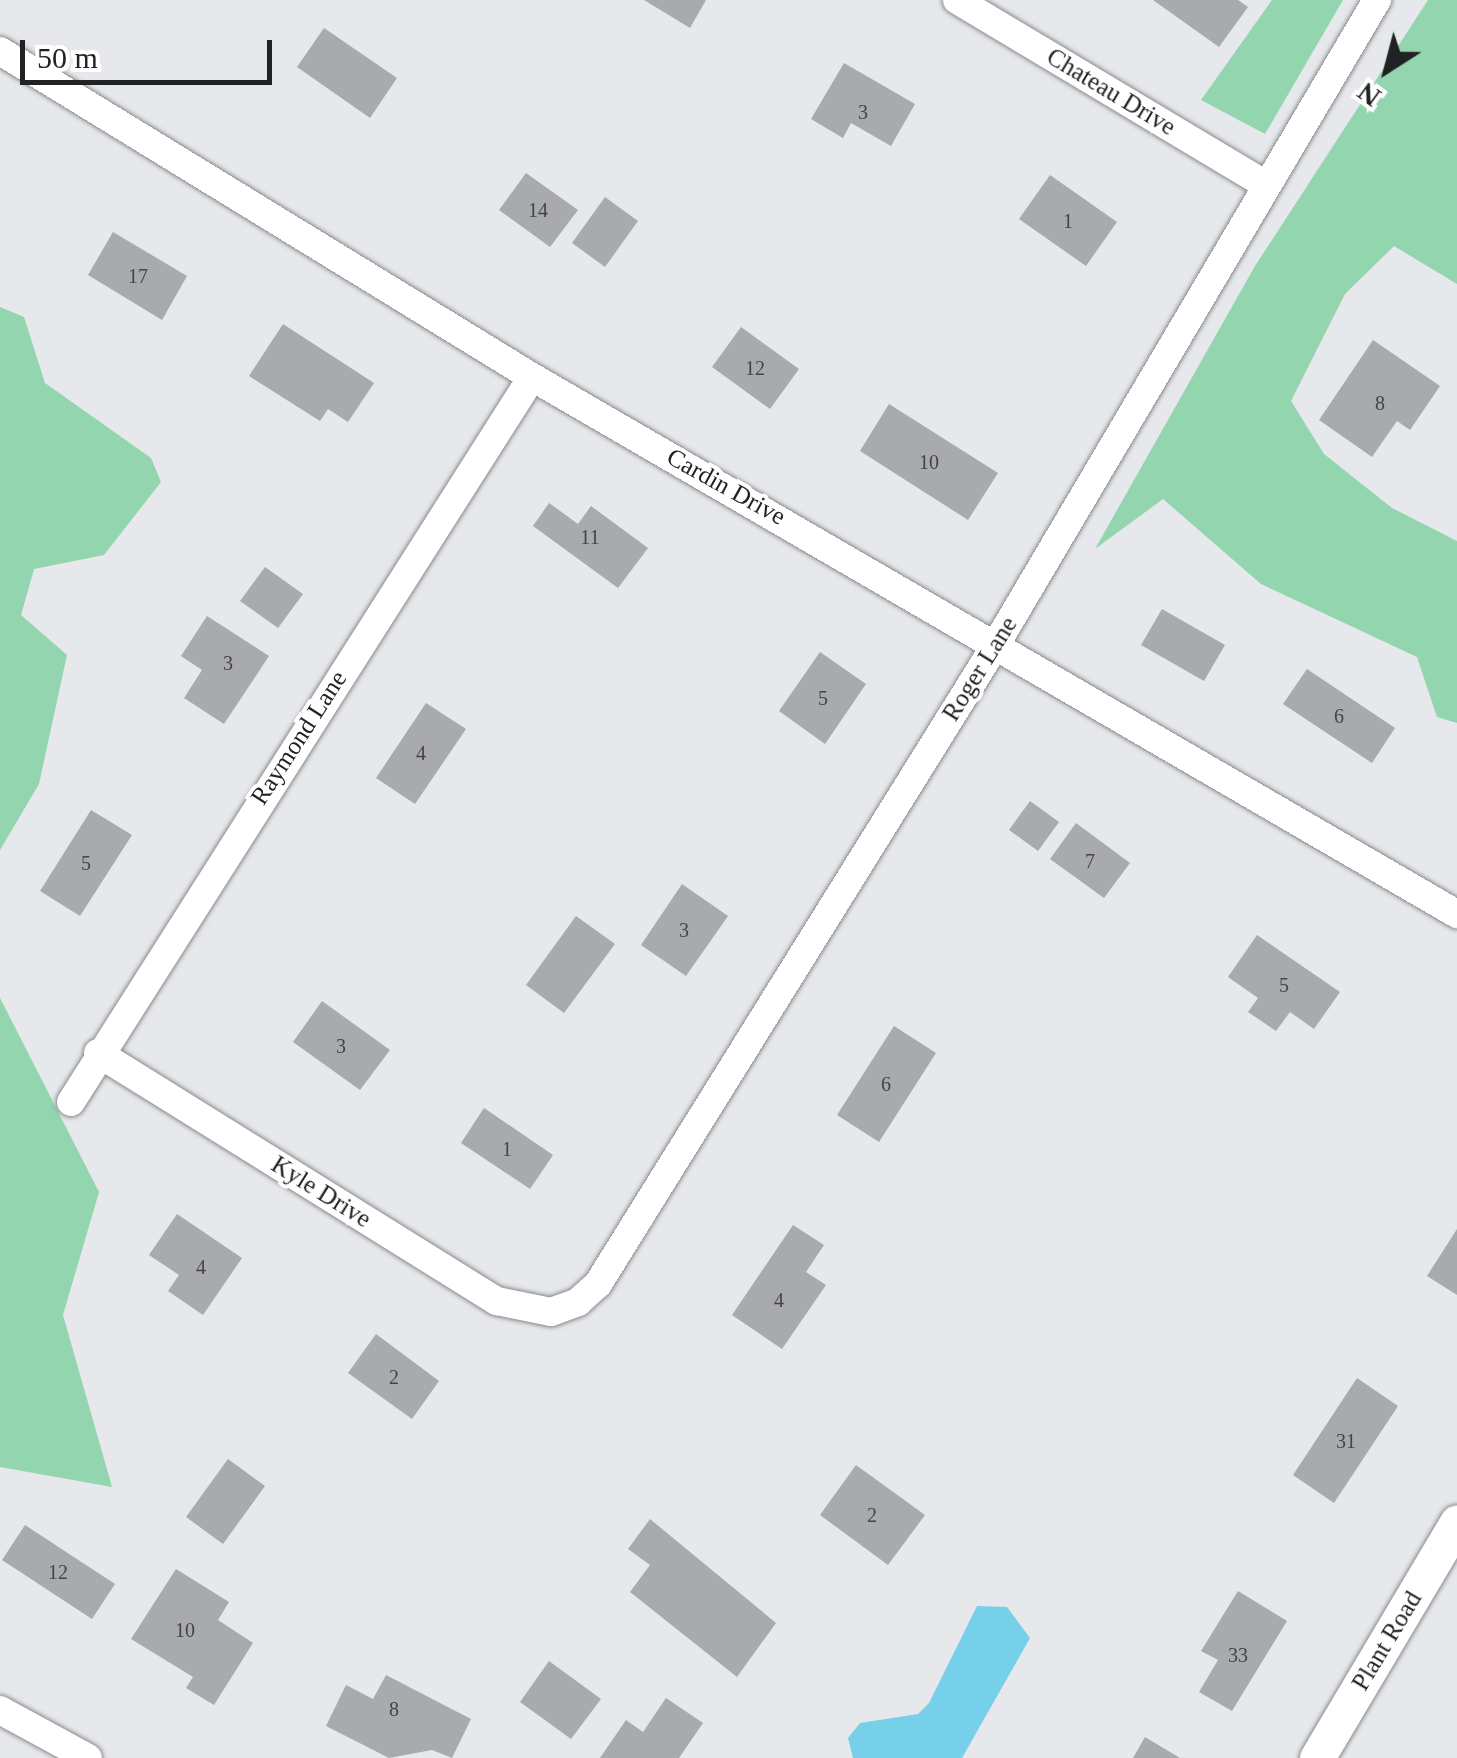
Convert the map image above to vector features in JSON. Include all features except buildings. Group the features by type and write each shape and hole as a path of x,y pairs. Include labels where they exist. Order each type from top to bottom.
{"street":[{"name":"Chateau Drive","path":"956,0 1266,185"},
{"name":"Roger Lane","path":"551,1312 598,1284 998,640 1378,0"},
{"name":"Cardin Drive","path":"0,51 532,377 998,640 1457,914"},
{"name":"Raymond Lane","path":"71,1102 98,1053 532,377"},
{"name":"Kyle Drive","path":"98,1053 497,1301 551,1312"},
{"name":"Plant Road","path":"1317,1758 1457,1522"},
{"path":"0,1710 88,1758"}],"green space":[{"path":"1272,0 1343,0 1265,134 1201,100"},
{"path":"1428,0 1457,0 1457,284 1394,246 1345,294 1291,401 1324,454 1392,508 1457,541 1457,723 1437,717 1417,657 1261,584 1163,499 1095,549 1255,266"},
{"path":"0,307 24,317 45,383 151,458 161,482 104,555 34,569 21,615 67,655 39,784 0,850"},
{"path":"0,998 99,1192 63,1315 112,1487 0,1467"}],"water":[{"path":"977,1606 1007,1607 1030,1638 962,1758 853,1758 848,1738 860,1723 918,1714 929,1703"}]}
